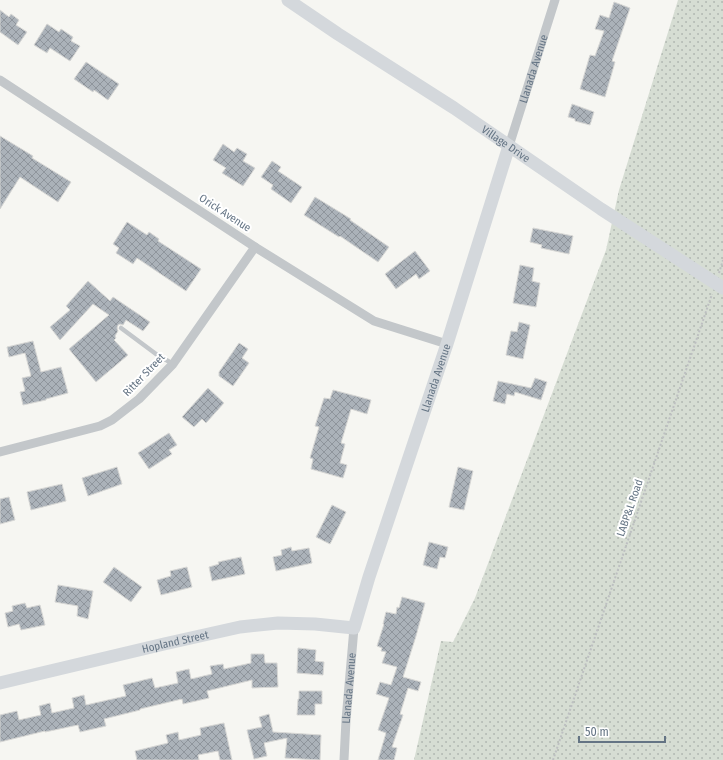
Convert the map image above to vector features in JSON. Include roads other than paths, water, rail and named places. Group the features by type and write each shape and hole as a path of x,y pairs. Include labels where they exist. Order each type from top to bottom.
{"street":[{"name":"Village Drive","path":"288,0 454,108 600,209 719,286"},
{"name":"Llanada Avenue","path":"344,760 354,628 369,577 447,344 555,0"},
{"name":"Orick Avenue","path":"0,80 255,247 374,321 447,344"},
{"name":"Ritter Street","path":"0,452 100,426 112,420 139,399 173,364 255,247"},
{"name":"Hopland Street","path":"0,683 240,627 278,623 315,624 354,628"}],"lane":[{"path":"121,328 156,354 173,364"}]}
